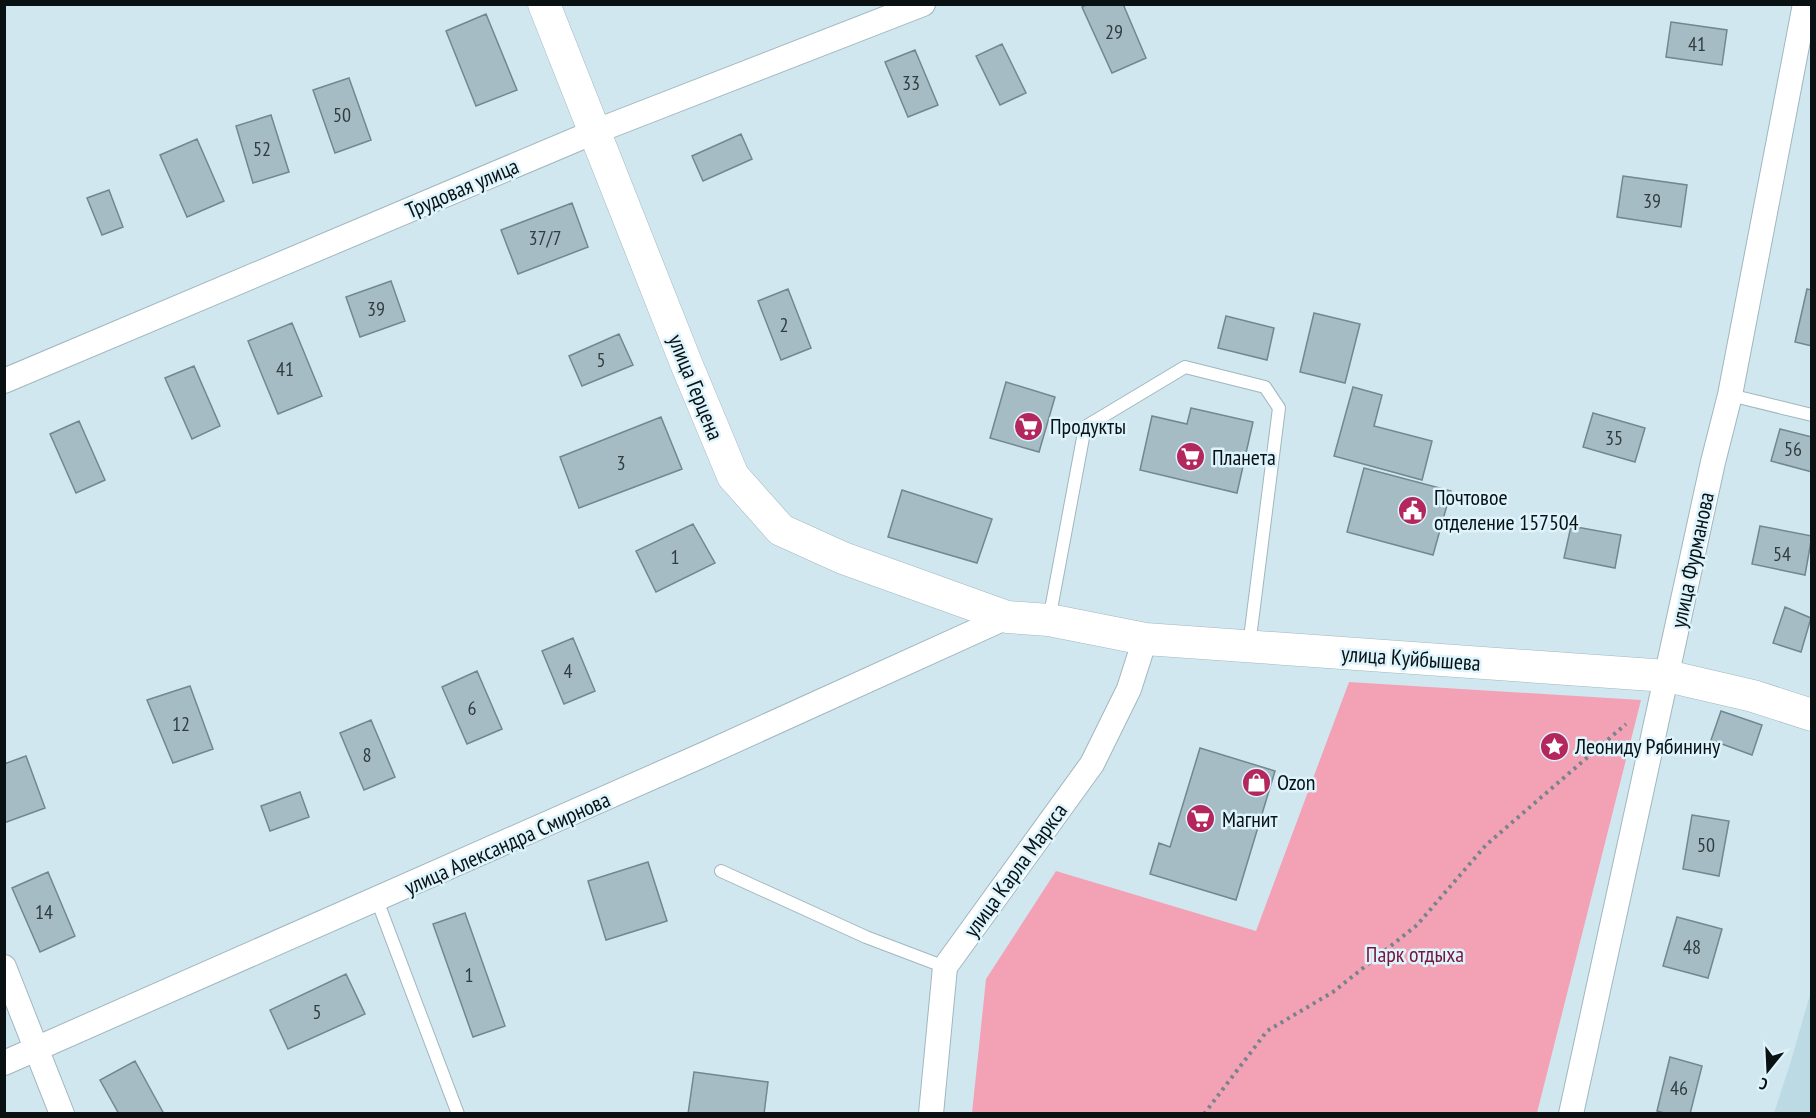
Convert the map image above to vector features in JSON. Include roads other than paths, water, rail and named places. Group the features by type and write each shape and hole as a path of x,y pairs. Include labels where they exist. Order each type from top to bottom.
{"street":[{"name":"улица Герцена","path":"544,4 733,476 781,530 843,558 1007,617"},
{"name":"Трудовая улица","path":"4,381 594,132 923,4"},
{"name":"улица Фурманова","path":"1571,1113 1713,462 1730,395 1805,4"},
{"name":"улица Куйбышева","path":"1007,617 1049,620 1145,639 1667,676 1753,696 1812,715"},
{"name":"улица Александра Смирнова","path":"4,1063 377,900 1007,617"},
{"name":"улица Карла Маркса","path":"945,968 1092,764 1130,689 1145,639"},
{"path":"4,967 62,1113"},
{"path":"931,1113 945,968"}],"lane":[{"path":"1049,620 1085,427 1185,367 1265,387 1279,408 1249,647"},
{"path":"1730,395 1812,415"},
{"path":"721,871 866,937 945,968"},
{"path":"377,900 458,1113"}],"place":[{"name":"Продукты","path":"1029,426"},
{"name":"Планета","path":"1191,457"},
{"name":"Почтовое отделение 157504","path":"1413,510"},
{"name":"Леониду Рябинину","path":"1554,746"},
{"name":"Ozon","path":"1256,782"},
{"name":"Магнит","path":"1201,819"}],"park label":[{"name":"Парк отдыха","path":"1415,954"}]}
